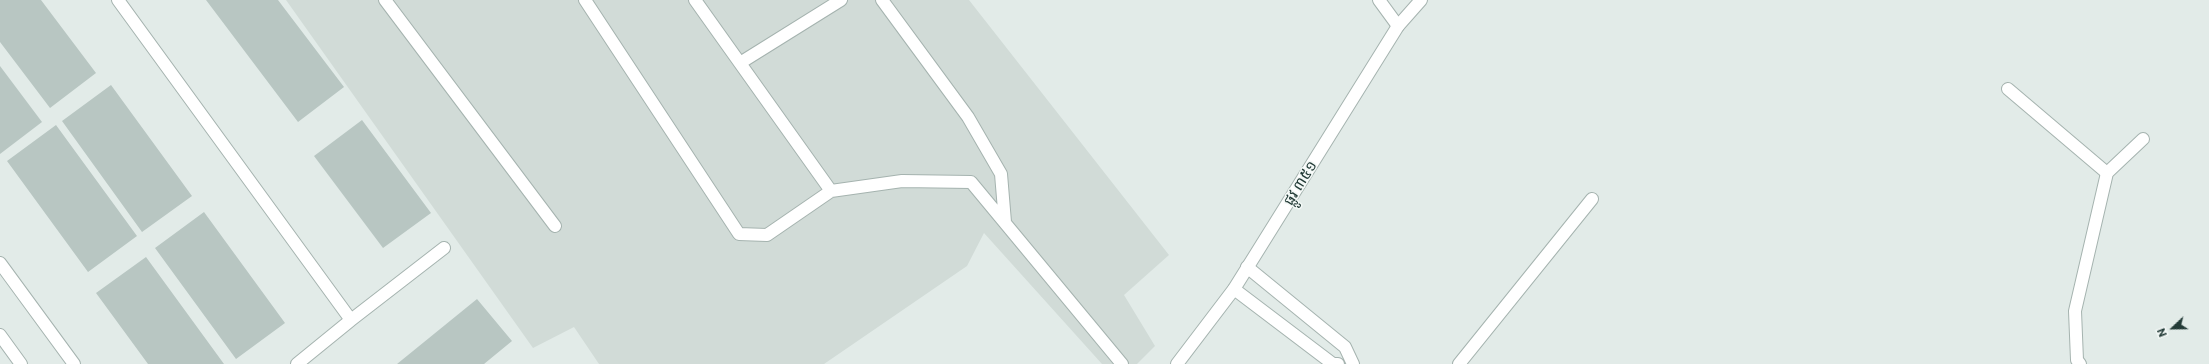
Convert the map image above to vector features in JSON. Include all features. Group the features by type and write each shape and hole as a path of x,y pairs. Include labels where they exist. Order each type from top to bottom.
{"street":[{"path":"118,0 351,320"},
{"path":"385,0 555,226"},
{"path":"585,0 739,234 767,236 831,191 902,181 971,182 1122,364"},
{"path":"695,0 831,191"},
{"path":"740,63 841,0"},
{"path":"882,0 968,117 1002,174 1005,222"},
{"path":"1380,0 1398,26"},
{"name":"ផ្លូវ ៣៥១","path":"1177,364 1234,289 1398,26 1421,0"},
{"path":"2008,89 2107,173"},
{"path":"2080,364 2077,360 2075,311 2107,173 2144,139"},
{"path":"1459,364 1592,199"},
{"path":"297,364 444,248"},
{"path":"0,263 74,364"},
{"path":"1247,267 1346,347 1353,364"},
{"path":"1234,289 1333,364 1338,364"},
{"path":"0,335 20,364"}],"shaded area":[{"path":"286,0 969,0 1169,255 1124,295 1155,346 1137,364 1102,364 984,233 967,266 824,364 599,364 574,327 533,348"}],"building":[{"path":"0,0 41,0 96,73 50,108 0,42"},
{"path":"206,0 278,0 344,87 298,122"},
{"path":"0,66 42,122 0,154"},
{"path":"111,85 192,196 142,232 62,121"},
{"path":"362,120 431,213 383,248 314,156"},
{"path":"56,125 137,236 88,272 7,161"},
{"path":"204,212 285,323 236,359 155,248"},
{"path":"146,257 224,364 148,364 96,293"},
{"path":"477,299 512,341 484,364 397,364"}]}
